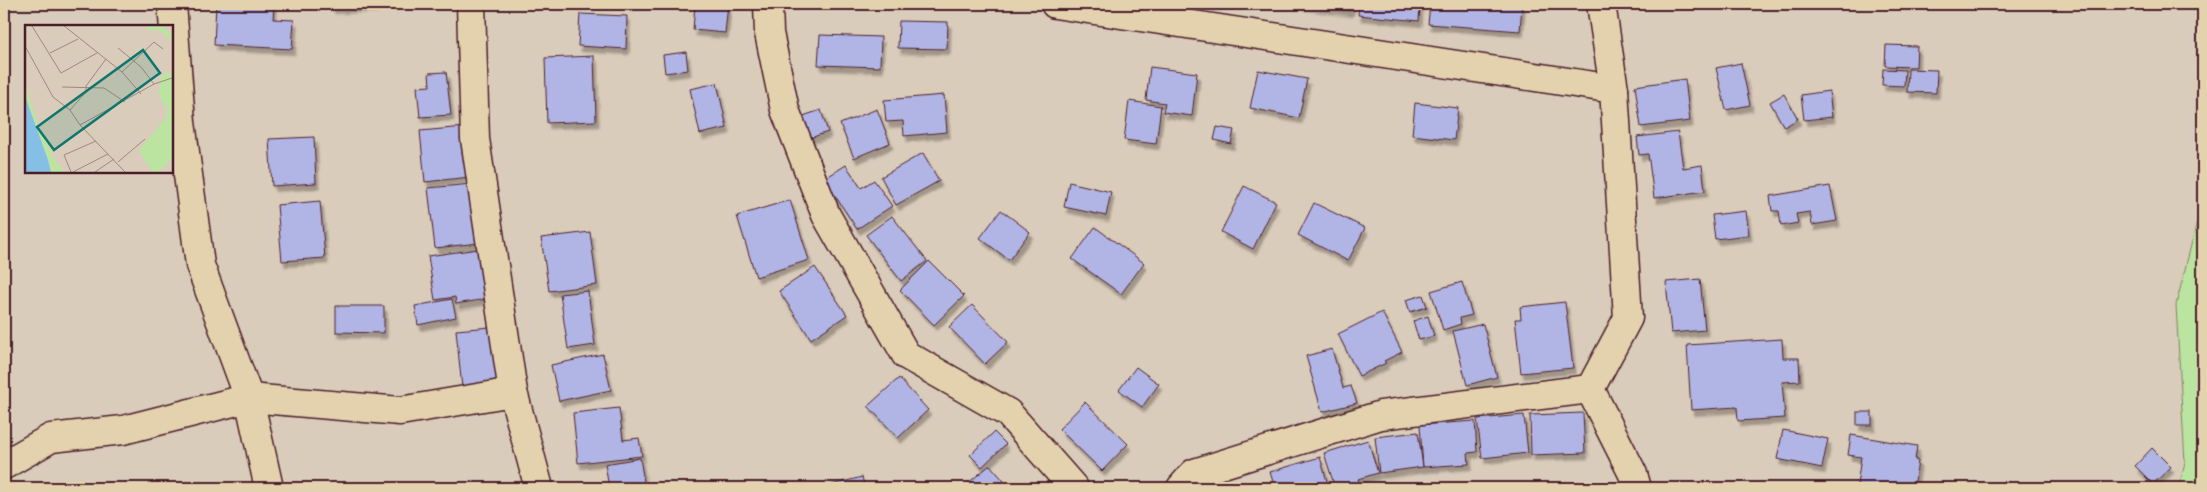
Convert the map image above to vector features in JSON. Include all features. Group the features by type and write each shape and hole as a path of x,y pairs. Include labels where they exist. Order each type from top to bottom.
{"street":[{"path":"172,4 181,122 200,266 249,398 269,488"},
{"path":"471,4 474,139 513,392 539,488"},
{"path":"768,4 769,33 785,110 826,215 906,355 1008,413 1074,488"},
{"path":"1055,4 1614,89"},
{"path":"1590,389 1628,318 1614,89 1601,4"},
{"path":"1181,488 1194,473 1381,415 1590,389"},
{"path":"1590,389 1633,474 1637,488"},
{"path":"4,465 51,438 123,430 249,398 400,410 513,392"}],"green space":[{"path":"2203,198 2203,488 2179,488 2185,463 2176,305"}],"building":[{"path":"216,4 274,4 273,19 294,20 292,49 214,45"},
{"path":"331,4 375,4 375,6 332,8"},
{"path":"695,4 728,4 725,33 693,30"},
{"path":"1299,4 1352,4 1350,11"},
{"path":"1359,4 1420,4 1419,21 1358,15"},
{"path":"1430,4 1522,4 1520,31 1428,24"},
{"path":"580,14 627,16 626,49 578,46"},
{"path":"899,21 948,22 947,49 898,48"},
{"path":"820,35 881,37 880,67 818,65"},
{"path":"1886,45 1917,46 1916,67 1885,66"},
{"path":"686,52 688,70 665,73 663,55"},
{"path":"594,56 596,121 547,123 545,58"},
{"path":"1741,63 1750,105 1726,110 1716,68"},
{"path":"1150,67 1197,73 1192,116 1163,112 1165,103 1146,100"},
{"path":"1883,69 1905,70 1904,86 1882,85"},
{"path":"1908,69 1937,70 1936,93 1907,92"},
{"path":"1258,70 1307,79 1299,118 1250,108"},
{"path":"446,72 451,115 420,117 417,87 430,86 429,73"},
{"path":"1685,79 1690,121 1641,127 1635,86"},
{"path":"717,83 727,128 700,134 690,89"},
{"path":"1829,91 1832,117 1804,120 1801,95"},
{"path":"1784,94 1798,119 1784,127 1770,102"},
{"path":"944,95 947,132 904,136 903,121 886,122 884,100"},
{"path":"1129,101 1161,106 1156,144 1124,140"},
{"path":"1415,103 1458,108 1454,140 1412,135"},
{"path":"877,109 890,143 854,158 840,124"},
{"path":"821,110 828,132 807,139 800,117"},
{"path":"465,127 470,177 425,182 420,131"},
{"path":"1217,127 1234,130 1231,144 1214,140"},
{"path":"1678,132 1683,168 1702,165 1705,191 1654,198 1648,154 1639,155 1637,137"},
{"path":"314,137 316,183 272,186 269,139"},
{"path":"923,153 939,181 896,205 881,177"},
{"path":"846,165 861,188 874,180 892,206 857,229 824,179"},
{"path":"1069,182 1111,192 1106,216 1064,207"},
{"path":"472,184 478,243 435,248 428,188"},
{"path":"1244,186 1276,202 1253,249 1221,232"},
{"path":"1830,186 1837,221 1812,225 1810,212 1796,214 1798,223 1781,226 1779,211 1772,211 1770,196"},
{"path":"790,200 809,260 756,277 737,216"},
{"path":"320,201 325,258 282,261 277,205"},
{"path":"1314,203 1365,228 1348,261 1298,235"},
{"path":"1001,210 1030,232 1009,260 980,238"},
{"path":"1746,211 1749,235 1715,239 1712,215"},
{"path":"892,216 927,261 901,281 866,235"},
{"path":"1095,227 1144,263 1121,294 1072,259"},
{"path":"590,232 597,285 549,291 541,238"},
{"path":"478,249 486,299 456,304 455,297 435,300 428,256"},
{"path":"929,261 964,296 934,325 900,290"},
{"path":"815,267 847,315 811,339 779,291"},
{"path":"1700,279 1705,330 1671,333 1666,282"},
{"path":"1462,282 1472,315 1460,318 1461,324 1443,330 1431,291"},
{"path":"588,291 595,345 568,349 560,294"},
{"path":"1423,295 1427,307 1410,312 1406,300"},
{"path":"452,299 456,317 418,325 415,306"},
{"path":"1565,302 1573,368 1521,373 1515,319 1521,319 1520,307"},
{"path":"972,305 1008,342 985,364 949,327"},
{"path":"336,306 384,306 384,333 336,332"},
{"path":"1382,312 1402,352 1384,361 1386,363 1359,376 1338,334"},
{"path":"1428,316 1434,336 1419,340 1413,321"},
{"path":"1483,324 1497,377 1467,385 1453,331"},
{"path":"502,326 508,384 462,388 456,330"},
{"path":"1782,339 1783,358 1799,358 1800,381 1782,382 1785,418 1738,421 1737,407 1691,410 1687,345"},
{"path":"1332,349 1343,388 1351,386 1357,403 1322,412 1306,356"},
{"path":"603,354 611,390 559,401 551,365"},
{"path":"1136,367 1159,384 1142,407 1119,390"},
{"path":"899,378 928,410 898,438 868,406"},
{"path":"1085,402 1128,444 1102,471 1059,429"},
{"path":"619,408 623,440 639,438 642,456 578,463 573,413"},
{"path":"1857,412 1872,412 1872,425 1857,425"},
{"path":"1583,413 1585,453 1531,455 1530,415"},
{"path":"1524,415 1528,453 1482,458 1477,419"},
{"path":"1475,421 1477,452 1468,453 1469,464 1423,467 1420,425"},
{"path":"1783,430 1828,439 1822,468 1777,459"},
{"path":"994,432 1006,444 982,467 970,455"},
{"path":"1418,432 1423,467 1379,473 1375,437"},
{"path":"1851,435 1917,446 1915,460 1918,461 1914,488 1875,488 1857,485 1861,457 1848,455"},
{"path":"1368,440 1378,473 1358,479 1361,488 1335,488 1324,453"},
{"path":"2152,448 2171,467 2153,484 2135,466"},
{"path":"1320,457 1329,488 1275,488 1270,472"},
{"path":"640,458 645,488 609,488 605,464"},
{"path":"990,465 1010,488 970,488 967,484"},
{"path":"862,477 865,488 832,488 831,485"}]}
